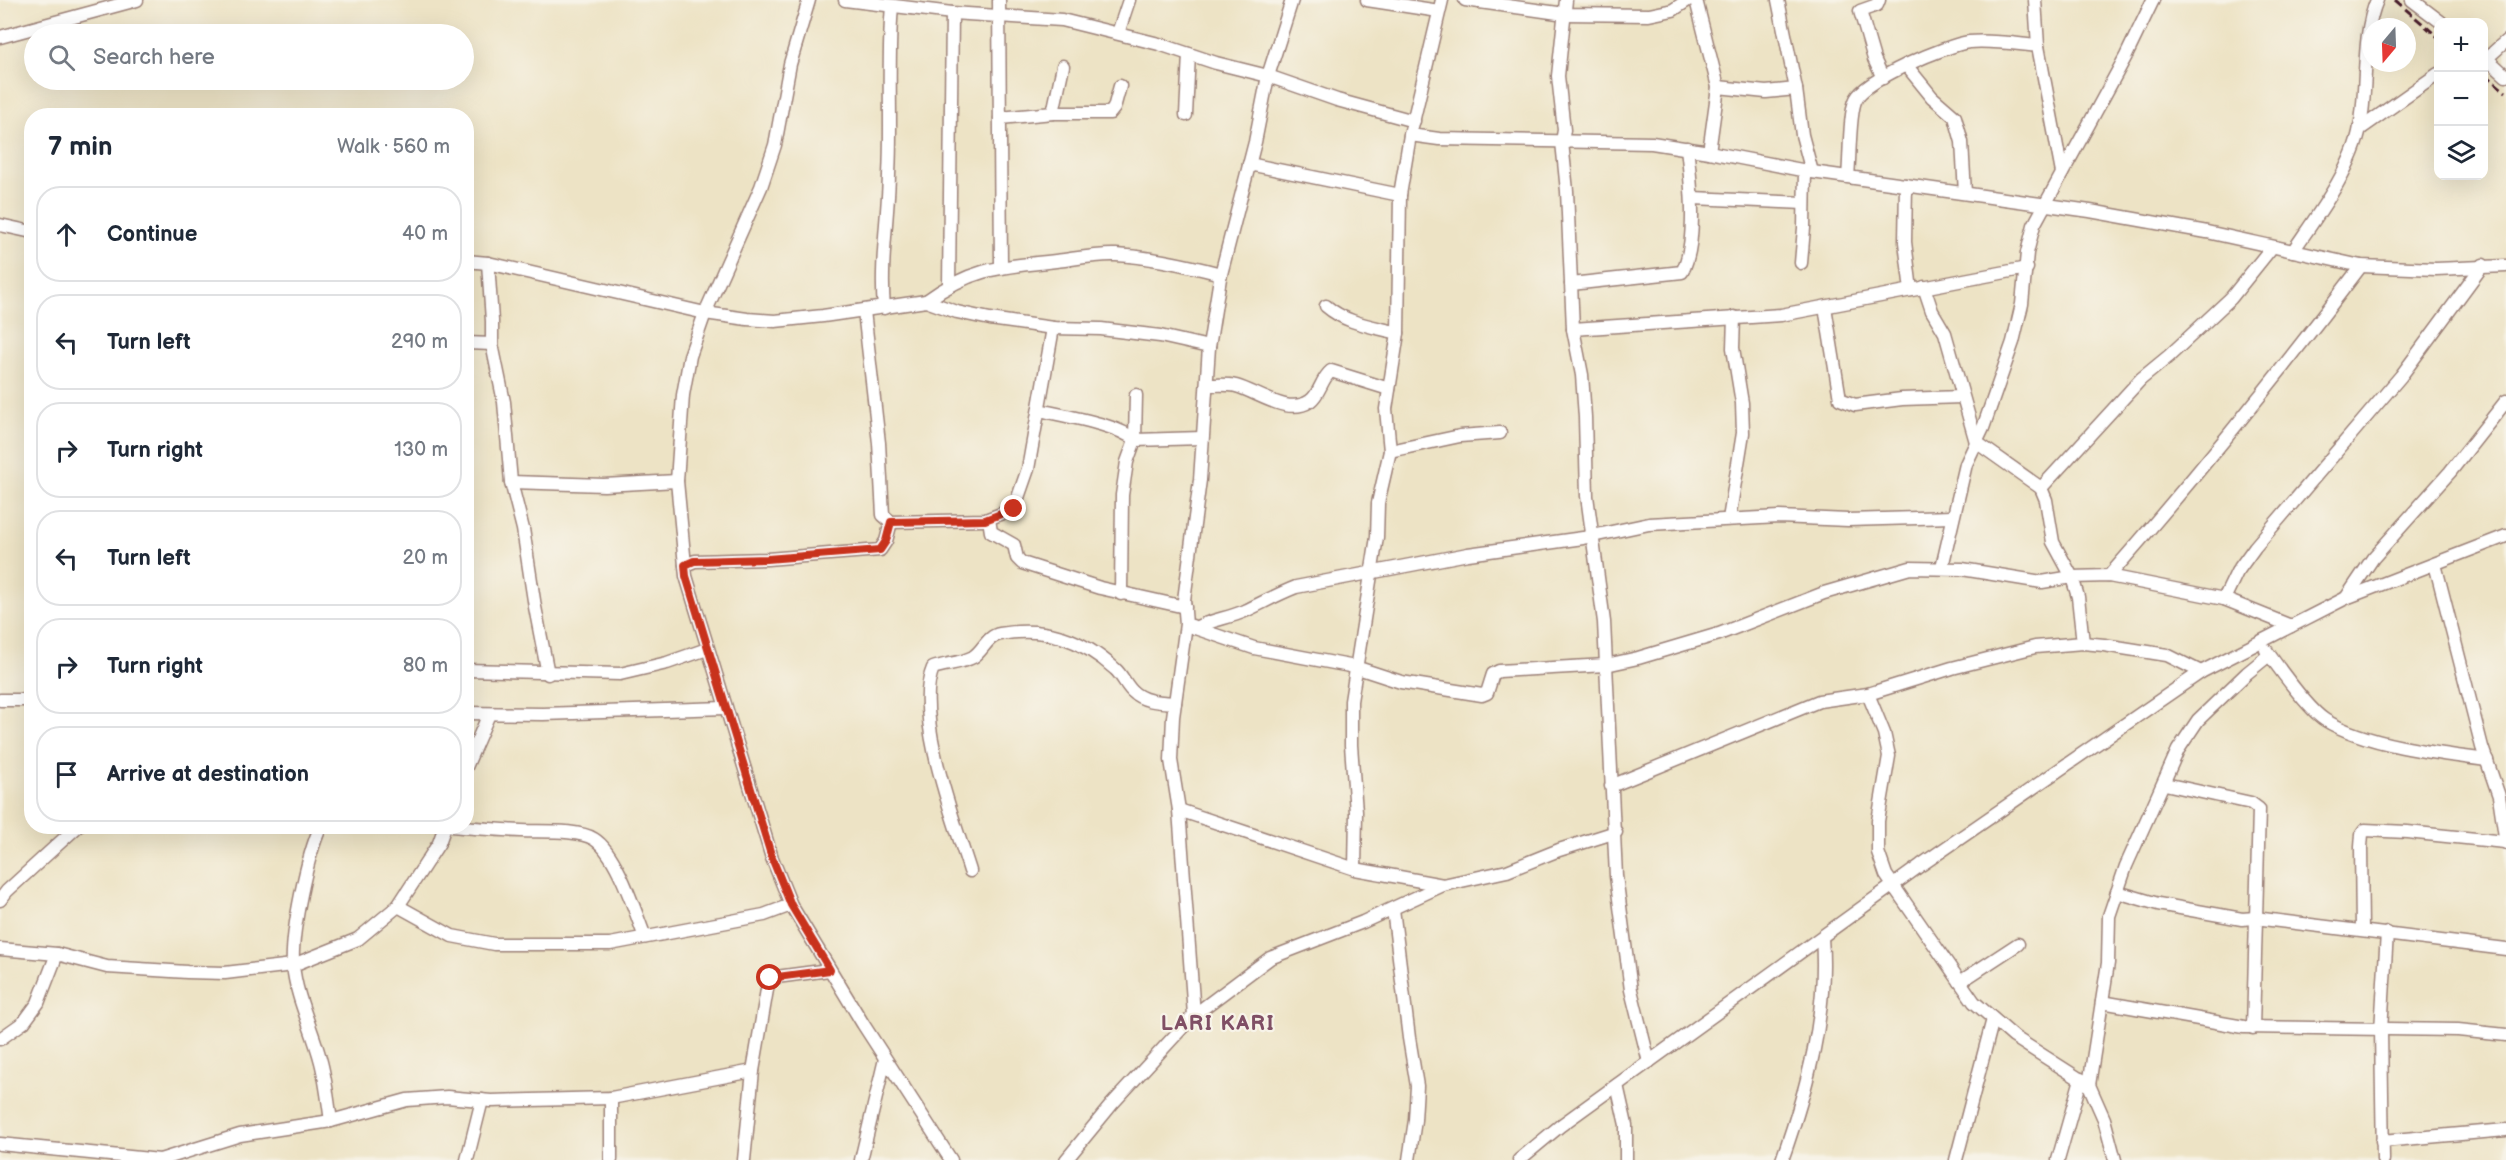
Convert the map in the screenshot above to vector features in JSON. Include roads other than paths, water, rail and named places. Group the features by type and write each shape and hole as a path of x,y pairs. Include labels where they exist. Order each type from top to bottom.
{"street":[{"path":"48,24 137,0"},
{"path":"809,0 790,64 775,145 760,187 705,313 690,356 683,395 677,481 686,576 772,858 791,905 885,1059 951,1160"},
{"path":"845,0 952,13 1062,20 1118,33 1268,76 1337,100 1414,121"},
{"path":"999,0 1001,266"},
{"path":"1118,33 1129,0"},
{"path":"1194,1015 1179,810 1171,760 1175,703 1191,626 1184,600 1200,480 1209,347 1221,274 1249,164 1268,76 1292,0"},
{"path":"1354,869 1356,812 1351,746 1351,701 1377,537 1378,503 1390,451 1386,409 1398,333 1400,195 1410,135 1441,6 1367,0"},
{"path":"1464,0 1565,14 1649,15 1673,10 1688,0"},
{"path":"1566,0 1558,76 1564,130 1562,142 1573,329 1582,375 1587,496 1606,665 1611,786 1616,832 1616,876 1631,990 1649,1062"},
{"path":"1696,0 1718,87 1708,152"},
{"path":"1778,0 1796,89 1808,171 1801,264"},
{"path":"1879,0 1877,4 1860,11 1882,78"},
{"path":"2035,0 2038,46 2062,173"},
{"path":"1942,567 1966,464 2013,342 2022,304 2027,254 2034,225 2126,56 2153,0"},
{"path":"2293,251 2327,201 2360,129 2367,47 2377,0"},
{"path":"2412,0 2436,18"},
{"path":"884,308 882,283 890,173 889,48 892,6"},
{"path":"949,285 952,13"},
{"path":"0,37 24,31"},
{"path":"2488,55 2506,41"},
{"path":"1848,176 1856,99 1863,90 1894,69 1969,42 2038,46"},
{"path":"1186,115 1189,54"},
{"path":"2488,60 2506,76"},
{"path":"1906,65 1932,97 1955,117 1962,141 1965,193"},
{"path":"1053,113 1063,66"},
{"path":"2360,129 2434,77"},
{"path":"1000,118 1053,113 1110,113 1114,108 1120,86"},
{"path":"1718,87 1766,92 1796,89"},
{"path":"1410,135 1439,139 1652,143 1808,171 2045,204 2207,232 2361,266 2436,269 2506,266"},
{"path":"1572,284 1682,272 1687,263 1693,198 1687,148"},
{"path":"1249,164 1400,195"},
{"path":"1906,185 1905,242 1911,290"},
{"path":"1693,198 1804,203"},
{"path":"0,225 24,230"},
{"path":"2041,488 2141,379 2231,298 2272,247"},
{"path":"474,262 705,313 775,321 927,301 949,285 982,271 1001,266 1115,255 1188,265 1221,274"},
{"path":"488,263 492,344 504,402 511,482 523,529 548,674"},
{"path":"2109,576 2186,488 2285,366 2361,266"},
{"path":"2224,598 2237,572 2255,547 2401,376 2483,266"},
{"path":"1573,329 1782,315 2027,268"},
{"path":"1924,288 1932,311 1945,333 1976,442 2041,488 2046,500 2053,542 2072,577 2078,597 2083,643"},
{"path":"927,301 957,312 990,319 1053,328 1101,329 1160,336 1209,347"},
{"path":"1326,306 1337,315 1355,323 1398,333"},
{"path":"1825,307 1840,399 1855,405 1902,399 1962,397"},
{"path":"864,311 879,443 883,515 891,522 989,519 1014,509 1028,469 1053,328"},
{"path":"1730,519 1743,433 1742,403 1733,348 1734,317"},
{"path":"474,343 492,344"},
{"path":"1208,385 1236,386 1276,402 1303,406 1314,399 1325,376 1331,371 1389,389"},
{"path":"1121,594 1122,495 1127,462 1135,440 1136,395"},
{"path":"2346,598 2373,558 2450,472 2506,401"},
{"path":"1039,410 1109,427 1128,434 1135,440 1202,438"},
{"path":"1390,451 1460,436 1500,433"},
{"path":"511,482 604,484 677,481"},
{"path":"1191,626 1244,611 1274,595 1296,587 1468,554 1545,545 1649,524 1779,517 1859,520 1952,517"},
{"path":"989,519 991,532 1014,545 1017,558 1022,563 1121,594 1185,607"},
{"path":"685,565 694,561 767,559 880,550 886,541 891,522"},
{"path":"1519,1160 1560,1126 1894,886 2146,708 2201,672 2346,598 2506,536"},
{"path":"2362,930 2361,847 2362,834 2365,830 2506,842 2499,796 2487,760 2435,564"},
{"path":"1191,626 1254,648 1355,668 1401,682 1482,694 1487,693 1493,674 1499,671 1606,665 1638,658 1719,634 1824,593 1910,568 1942,567 2042,582 2072,577 2109,576 2224,598 2291,626"},
{"path":"970,871 935,757 929,721 930,675 933,668 974,657 984,644 997,634 1034,632 1060,635 1089,647 1118,672 1132,691 1145,699 1175,703"},
{"path":"2260,642 2324,720 2357,734 2399,746 2487,760"},
{"path":"1611,786 1820,701 1868,694 1952,668 2036,647 2083,643 2167,655 2201,672"},
{"path":"474,670 620,674 667,663 707,649"},
{"path":"2058,1160 2085,1082 2108,963 2109,916 2126,866 2165,784 2178,750 2198,720 2269,655"},
{"path":"1868,694 1884,733 1889,756 1878,821 1878,852 1886,875 1974,1002 2014,1037 2085,1082 2104,1119 2115,1160"},
{"path":"0,700 24,700"},
{"path":"474,713 725,708"},
{"path":"474,749 489,714"},
{"path":"2165,784 2251,803 2259,809 2253,1028"},
{"path":"1179,810 1354,869 1443,885"},
{"path":"474,828 524,832 557,831 594,838 609,854 628,891 645,937"},
{"path":"1066,1160 1112,1104 1194,1015 1270,958 1393,909 1443,885 1507,871 1559,850 1616,832"},
{"path":"0,900 69,834"},
{"path":"317,834 305,874 293,964 303,1007 321,1062 331,1121"},
{"path":"0,949 57,954 108,967 187,972 225,973 293,964 358,939 398,906 439,843 442,834"},
{"path":"2117,892 2158,904 2242,919 2255,918 2362,930 2506,949"},
{"path":"398,906 452,936 494,944 610,944 764,915 791,905"},
{"path":"1393,909 1408,1038 1417,1086 1409,1160"},
{"path":"2383,1160 2381,1029 2387,933"},
{"path":"1782,1160 1799,1110 1814,1053 1824,968 1822,938"},
{"path":"1960,982 2018,944"},
{"path":"0,1039 24,1022 38,1003 57,954"},
{"path":"744,1160 753,1071 770,978 830,970"},
{"path":"2102,1002 2208,1023 2253,1028 2458,1030 2506,1035"},
{"path":"1956,1160 1993,1019"},
{"path":"861,1160 885,1059"},
{"path":"0,1144 160,1160 240,1135 331,1121 407,1100 447,1097 482,1100 611,1098 753,1071"},
{"path":"1617,1085 1626,1125 1626,1160"},
{"path":"611,1098 611,1160"},
{"path":"467,1160 482,1100"},
{"path":"2382,1141 2506,1130"},
{"path":"199,1160 202,1147"}],"railway":[{"path":"2395,0 2434,34"},
{"path":"2488,77 2506,92"}],"district":[{"name":"LARI KARI","path":"1218,1023"}]}
